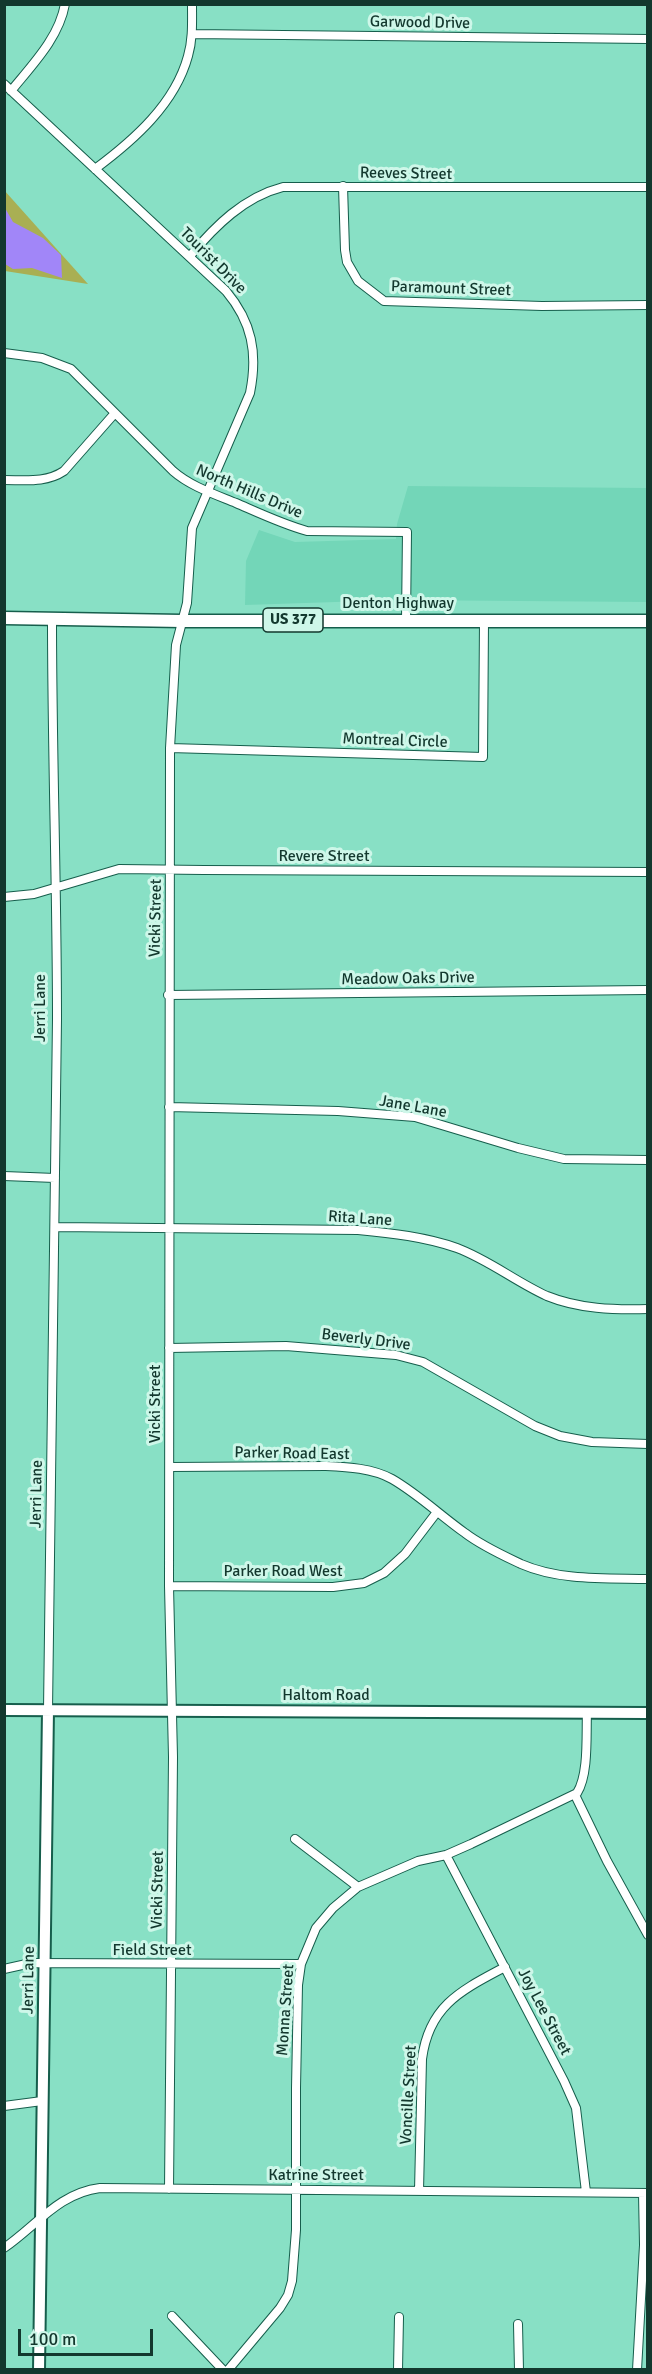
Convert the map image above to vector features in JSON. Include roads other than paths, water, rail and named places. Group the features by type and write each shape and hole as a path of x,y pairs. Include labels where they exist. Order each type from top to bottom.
{"main road":[{"name":"Denton Highway","path":"4,618 182,621 648,621"}],"street":[{"path":"11,91 39,58 54,33 65,4"},
{"path":"95,169 154,118 164,104 182,73 192,34 192,4"},
{"name":"Garwood Drive","path":"192,34 648,39"},
{"name":"Tourist Drive","path":"4,84 190,255 238,305 244,315 252,345 253,378 250,393 192,528 187,603 182,621"},
{"name":"Paramount Street","path":"343,186 347,262 358,281 384,300 542,306 648,305"},
{"name":"Reeves Street","path":"190,255 214,229 249,200 283,187 648,187"},
{"name":"North Hills Drive","path":"4,353 42,358 71,369 180,478 208,491 291,527 307,531 407,532 406,620"},
{"path":"4,480 31,480 56,476 64,471 115,413"},
{"name":"Jerri Lane","path":"39,2370 56,1227 56,888 52,619"},
{"name":"Vicki Street","path":"169,2189 172,1711 169,1586 170,748 176,645 182,621"},
{"name":"Montreal Circle","path":"170,748 483,757 484,621"},
{"name":"Revere Street","path":"4,897 34,894 119,869 648,872"},
{"name":"Meadow Oaks Drive","path":"168,995 648,990"},
{"name":"Jane Lane","path":"169,1107 338,1111 415,1118 564,1159 648,1160"},
{"path":"4,1176 55,1178"},
{"name":"Rita Lane","path":"56,1227 358,1230 434,1240 460,1250 559,1300 603,1309 648,1310"},
{"name":"Beverly Drive","path":"169,1348 286,1346 396,1355 432,1366 535,1426 560,1436 592,1442 648,1444"},
{"name":"Parker Road East","path":"170,1467 349,1467 372,1471 391,1479 484,1546 524,1565 550,1573 582,1578 648,1579"},
{"name":"Parker Road West","path":"169,1586 333,1587 364,1583 384,1573 405,1554 437,1512"},
{"name":"Haltom Road","path":"4,1710 648,1713"},
{"path":"586,1712 584,1763 580,1788 575,1795 607,1862 648,1935"},
{"name":"Monna Street","path":"228,2370 267,2325 288,2295 295,2262 298,1997 301,1964 316,1928 333,1908 358,1887 418,1862 446,1855 575,1795"},
{"path":"295,1839 358,1887"},
{"name":"Joy Lee Street","path":"446,1855 576,2108 585,2192"},
{"name":"Field Street","path":"4,1968 32,1963 301,1964"},
{"name":"Voncille Street","path":"419,2191 422,2059 424,2043 430,2027 446,2004 459,1992 505,1967"},
{"path":"4,2106 42,2101"},
{"name":"Katrine Street","path":"4,2248 41,2216 70,2196 89,2189 645,2193"},
{"path":"637,2370 645,2193"},
{"path":"172,2316 223,2370"},
{"path":"398,2370 399,2317"},
{"path":"518,2324 519,2370"}]}
